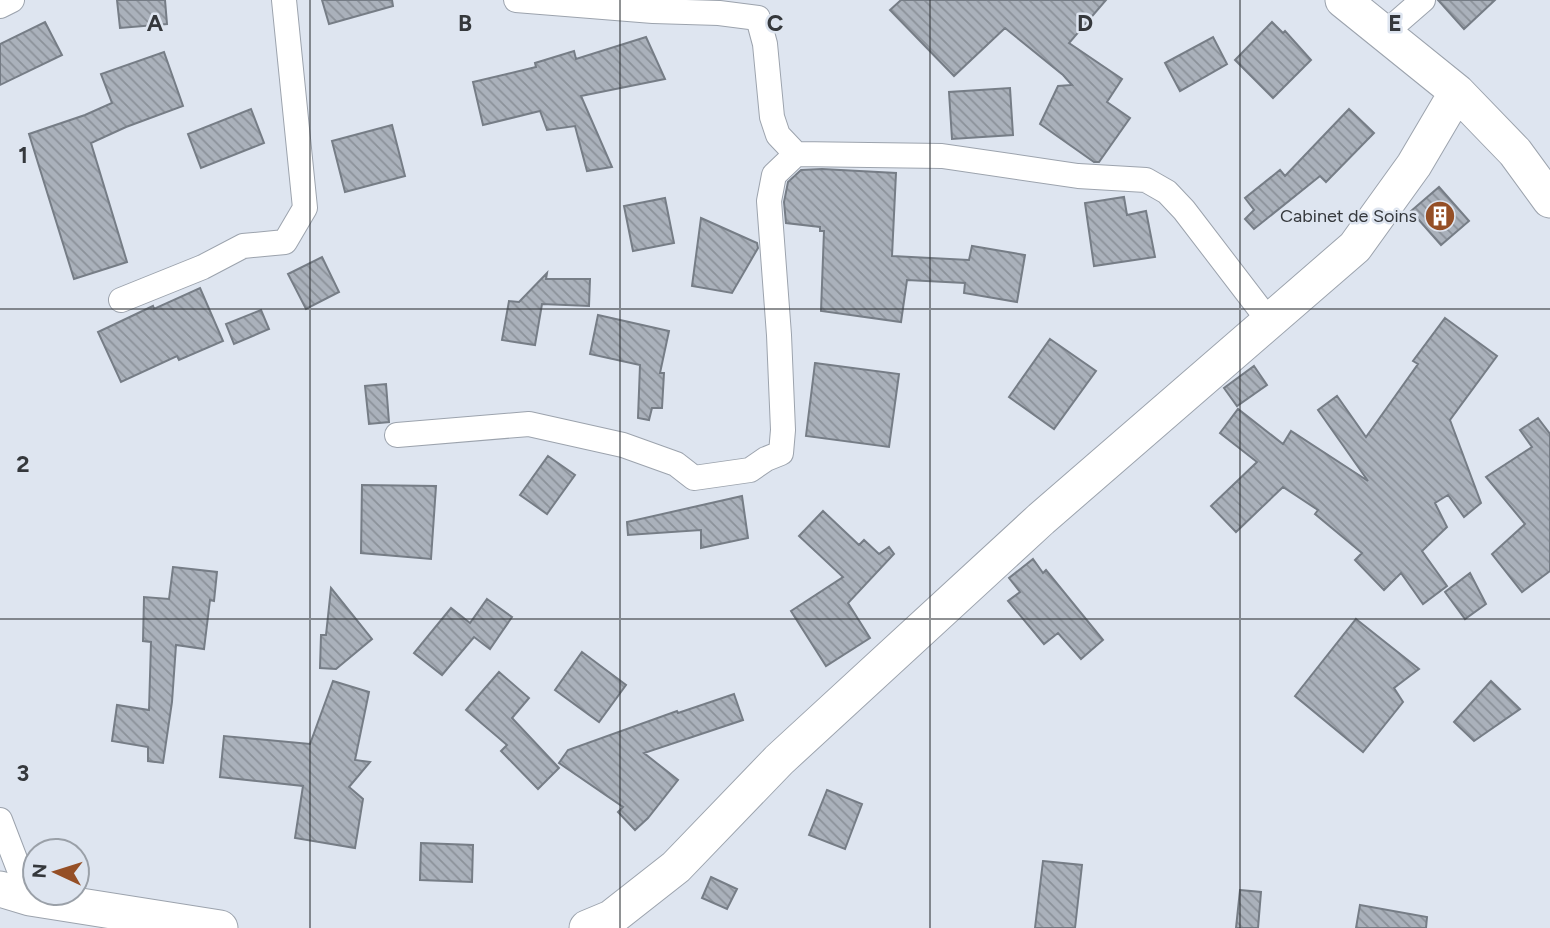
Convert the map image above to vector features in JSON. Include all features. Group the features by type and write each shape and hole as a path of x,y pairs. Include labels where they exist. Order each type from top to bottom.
{"street":[{"path":"0,6 12,0"},
{"path":"121,300 203,267 243,246 285,242 305,208 284,0"},
{"path":"516,0 758,18 765,44 772,117 778,135 796,154"},
{"path":"1343,0 1457,93 1515,152 1550,200"},
{"path":"1385,33 1423,0"},
{"path":"605,925 676,867 779,760 1041,519 1355,247 1414,165 1436,124 1457,93"},
{"path":"397,435 529,424 623,445 676,464 694,478 750,470 781,453 783,430 779,335 769,201 774,175 796,154 942,156 1078,176 1146,180 1167,192 1184,210 1269,321"},
{"path":"0,820 15,894 220,928"}],"building":[{"path":"117,0 165,0 167,24 120,28"},
{"path":"322,0 392,0 393,6 329,24"},
{"path":"901,0 1106,0 1069,43 1122,79 1107,102 1130,118 1099,162 1094,162 1040,124 1058,86 1072,85 1063,75 1005,28 954,76 890,10"},
{"path":"1438,0 1495,0 1464,29"},
{"path":"45,22 62,55 0,85 0,44"},
{"path":"1272,22 1283,33 1285,31 1311,60 1273,98 1235,60"},
{"path":"646,37 665,79 581,96 612,167 587,171 575,126 547,130 540,111 483,125 473,82 536,67 535,63 574,51 576,59"},
{"path":"1213,37 1227,64 1180,91 1165,63"},
{"path":"164,52 183,106 91,143 127,262 74,279 29,134 112,103 101,74"},
{"path":"1010,88 1013,135 952,139 949,92"},
{"path":"251,109 264,143 201,168 188,134"},
{"path":"1349,109 1374,133 1326,182 1320,176 1254,229 1245,219 1254,210 1245,198 1280,170 1285,176"},
{"path":"392,125 405,176 345,192 332,141"},
{"path":"801,170 896,173 892,256 969,260 972,246 1025,255 1017,302 964,293 965,283 907,280 901,322 821,311 824,231 820,231 820,227 786,223 784,202 788,182"},
{"name":"Cabinet de Soins","path":"1439,187 1469,221 1441,245 1411,211"},
{"path":"1124,197 1127,215 1146,211 1155,257 1094,266 1085,203"},
{"path":"665,198 674,243 633,251 624,206"},
{"path":"701,218 757,243 758,248 732,293 692,286"},
{"path":"322,257 339,292 306,309 288,274"},
{"path":"547,273 546,279 590,279 589,306 542,304 535,345 502,340 509,301 519,302"},
{"path":"200,288 223,341 179,360 177,356 121,382 98,332"},
{"path":"261,310 269,329 234,344 226,324"},
{"path":"598,315 669,331 660,373 664,373 662,408 652,408 649,420 638,418 640,365 590,354"},
{"path":"1445,318 1497,356 1450,420 1481,503 1464,517 1448,495 1435,503 1447,527 1422,551 1447,586 1423,604 1401,573 1384,590 1355,560 1362,553 1315,514 1318,510 1283,487 1236,532 1211,506 1257,462 1220,433 1238,409 1283,444 1291,431 1368,481 1318,410 1337,396 1366,437 1418,364 1413,361"},
{"path":"1050,339 1096,371 1054,429 1009,397"},
{"path":"815,363 899,374 889,447 806,436"},
{"path":"1254,366 1267,385 1237,406 1224,388"},
{"path":"386,384 389,422 369,424 365,386"},
{"path":"1538,418 1550,434 1550,571 1522,592 1492,554 1525,524 1486,477 1532,447 1520,430"},
{"path":"548,456 575,475 547,514 520,495"},
{"path":"362,485 436,486 431,559 361,553"},
{"path":"742,496 748,538 701,548 701,530 628,535 627,522"},
{"path":"823,511 859,545 864,540 879,554 889,547 894,554 848,603 870,638 826,666 791,611 843,577 799,536"},
{"path":"1033,559 1043,573 1046,570 1103,640 1081,659 1058,633 1044,644 1008,601 1020,592 1009,578"},
{"path":"173,567 217,572 214,601 210,600 204,649 176,645 172,702 163,763 148,761 148,747 112,741 117,705 149,710 151,642 143,641 144,597 169,599"},
{"path":"1470,573 1486,604 1465,619 1445,592"},
{"path":"331,588 372,639 336,669 320,668 321,635 326,635"},
{"path":"487,599 512,617 490,649 474,637 442,675 414,653 451,608 470,623"},
{"path":"1356,619 1419,669 1394,688 1403,702 1363,752 1295,696"},
{"path":"582,652 626,685 599,722 555,690"},
{"path":"499,672 529,698 512,718 559,768 538,789 501,751 507,745 466,710"},
{"path":"333,681 369,692 355,760 370,762 349,787 363,799 355,848 295,838 303,786 220,777 224,736 310,744"},
{"path":"1491,681 1520,709 1474,741 1454,722"},
{"path":"734,694 743,720 644,753 678,780 635,830 618,812 623,807 559,763 568,750 677,711 678,713"},
{"path":"827,790 862,804 845,849 809,835"},
{"path":"421,843 473,845 472,882 420,880"},
{"path":"1043,861 1082,865 1075,928 1035,928"},
{"path":"711,877 737,889 727,909 702,898"},
{"path":"1240,890 1261,892 1258,928 1236,928"},
{"path":"1360,905 1427,917 1426,928 1356,928"}],"place":[{"name":"Cabinet de Soins","path":"1440,216"}]}
